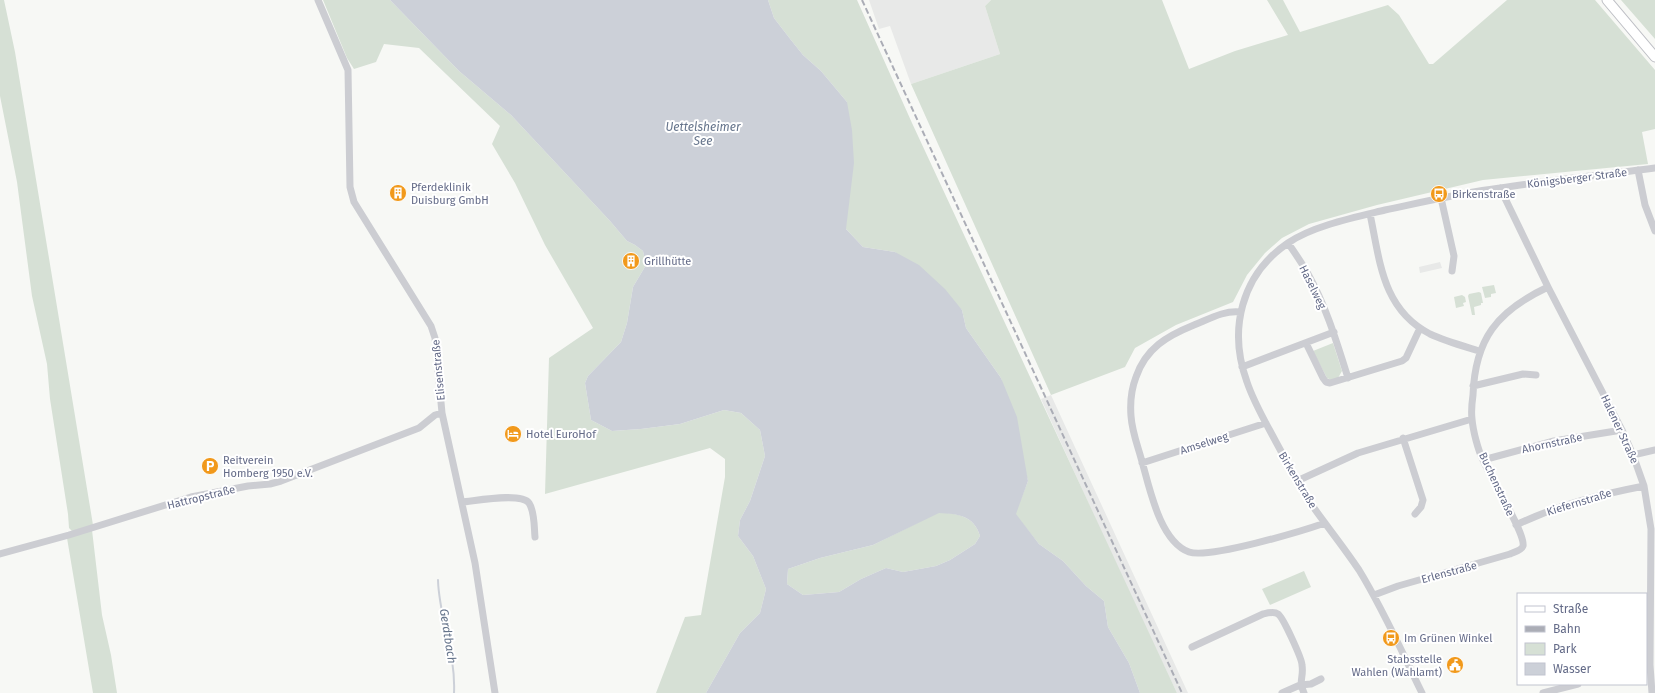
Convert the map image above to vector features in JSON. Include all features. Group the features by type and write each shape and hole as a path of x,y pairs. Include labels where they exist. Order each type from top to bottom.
{"main road":[{"path":"1607,0 1655,57"}],"street":[{"name":"Elisenstraße","path":"318,0 348,70 351,195 433,332 436,343 442,413 475,563 495,693"},
{"name":"Königsberger Straße","path":"1500,188 1655,168"},
{"path":"1638,170 1645,205 1655,230"},
{"name":"Birkenstraße","path":"1422,693 1374,595 1347,551 1297,481 1247,384 1242,367 1238,336 1240,312 1253,280 1268,261 1288,243 1314,231 1370,214 1441,198 1500,188"},
{"name":"Halener Straße","path":"1500,188 1548,287 1622,430 1634,455 1644,486 1651,529 1648,666 1652,693"},
{"path":"1441,198 1454,256 1452,271"},
{"path":"1370,214 1385,281 1394,302 1403,313 1420,328 1431,334 1479,352"},
{"name":"Haselweg","path":"1288,243 1309,274 1334,332 1348,378"},
{"name":"Buchenstraße","path":"1523,546 1516,525 1482,460 1472,419 1473,386 1479,352 1491,329 1505,314 1520,302 1548,287"},
{"path":"1240,312 1232,311 1175,333 1158,344 1143,362 1136,377 1130,402 1133,430 1160,518 1175,542 1190,552 1211,553 1280,536 1325,522"},
{"path":"1306,343 1323,378 1326,382 1330,383 1402,361 1406,358 1420,328"},
{"path":"1242,367 1334,332"},
{"path":"1473,386 1523,374 1536,375"},
{"name":"Hattropstraße","path":"0,554 68,535 191,497 281,481 419,428 435,415 442,413"},
{"path":"1297,481 1358,453 1403,438 1472,419"},
{"name":"Amselweg","path":"1142,463 1266,423"},
{"name":"Ahornstraße","path":"1482,460 1554,441 1622,430"},
{"path":"1403,438 1423,500 1421,507 1415,514"},
{"path":"1634,455 1655,450"},
{"name":"Kiefernstraße","path":"1516,525 1559,506 1592,496 1644,486"},
{"path":"462,502 512,497 523,499 528,502 531,507 535,538"},
{"name":"Erlenstraße","path":"1374,595 1398,586 1510,554 1521,549 1523,546"},
{"path":"1192,647 1263,614 1271,612 1278,614 1283,620 1300,658 1302,665 1300,685 1304,693"},
{"path":"1282,693 1300,685 1311,684 1321,679"},
{"path":"1542,693 1574,685"}],"shaded area":[{"path":"869,0 991,0 985,6 1000,54 911,84 890,26 879,29"},
{"path":"1440,262 1442,268 1420,273 1419,267"},
{"path":"1051,395 1188,693 1177,693 1133,601 1041,399"}],"green space":[{"path":"0,0 4,0 15,52 93,525 72,531 69,528 50,399 47,364 32,296 17,182 0,96"},
{"path":"323,0 390,0 459,71 511,115 627,241 643,251 646,265 633,287 627,323 621,342 588,376 585,383 591,420 612,431 641,429 680,424 724,410 741,413 760,430 765,456 750,501 740,520 738,536 753,556 766,589 760,613 740,633 706,693 656,693 685,617 701,615 725,477 725,459 710,448 545,494 549,358 593,328 545,245 515,183 492,144 500,126 419,48 384,44 376,62 354,69 347,58"},
{"path":"768,0 857,0 912,123 1177,693 1140,693 1129,663 1108,627 1104,601 1086,586 1063,561 1039,544 1015,514 1028,481 1001,378 966,328 962,310 895,252 863,247 846,229 847,102 821,71 803,55 791,40 774,18"},
{"path":"991,0 1162,0 1189,69 1235,51 1288,35 1267,0 1283,0 1300,32 1388,5 1399,15 1429,64 1433,64 1507,0 1595,0 1655,70 1655,129 1642,132 1648,164 1483,180 1377,205 1309,224 1282,238 1265,253 1247,275 1233,302 1176,325 1135,348 1125,367 1051,395 911,84 1000,54 985,6"},
{"path":"1621,0 1655,0 1655,39"},
{"path":"1494,285 1496,293 1491,294 1491,297 1485,298 1482,287"},
{"path":"1481,293 1483,303 1474,307 1475,315 1472,315 1468,296 1469,294"},
{"path":"1462,295 1465,297 1466,302 1463,303 1464,306 1456,308 1454,297"},
{"path":"1333,343 1342,371 1338,378 1331,380 1327,378 1313,351"},
{"path":"939,512 964,517 974,524 980,536 975,544 950,560 936,566 903,572 886,568 861,579 839,592 803,595 787,584 788,569 820,558 873,545"},
{"path":"92,530 102,615 111,655 117,693 93,693 67,538"},
{"path":"1304,571 1311,587 1270,605 1262,589"}],"water":[{"name":"Uettelsheimer See","path":"390,0 768,0 774,18 791,40 803,55 821,71 847,102 852,130 854,163 846,229 863,247 895,252 919,265 945,289 962,310 966,328 1001,378 1017,417 1028,481 1016,514 1039,544 1063,561 1086,586 1104,601 1108,627 1129,663 1140,693 706,693 740,633 760,613 766,589 753,556 738,536 740,520 750,501 765,456 760,430 741,413 724,410 680,424 641,429 612,431 591,420 585,383 588,376 621,342 627,323 633,287 646,265 643,251 627,241 511,115 459,71","holes":["939,513 958,515 969,520 974,524 980,536 975,544 950,560 936,566 903,572 886,568 861,579 839,592 803,595 787,584 788,569 820,558 873,545"]}],"waterway":[{"name":"Gerdtbach","path":"438,580 441,608 454,678 454,693"}],"railway":[{"path":"862,0 1182,693"}],"place":[{"name":"Pferdeklinik Duisburg GmbH","path":"398,193"},
{"name":"Birkenstraße","path":"1439,194"},
{"name":"Grillhütte","path":"631,261"},
{"name":"Hotel EuroHof","path":"513,434"},
{"name":"Reitverein Homberg 1950 e.V.","path":"210,466"},
{"name":"Im Grünen Winkel","path":"1391,638"},
{"name":"Stabsstelle Wahlen (Wahlamt)","path":"1455,665"}]}
